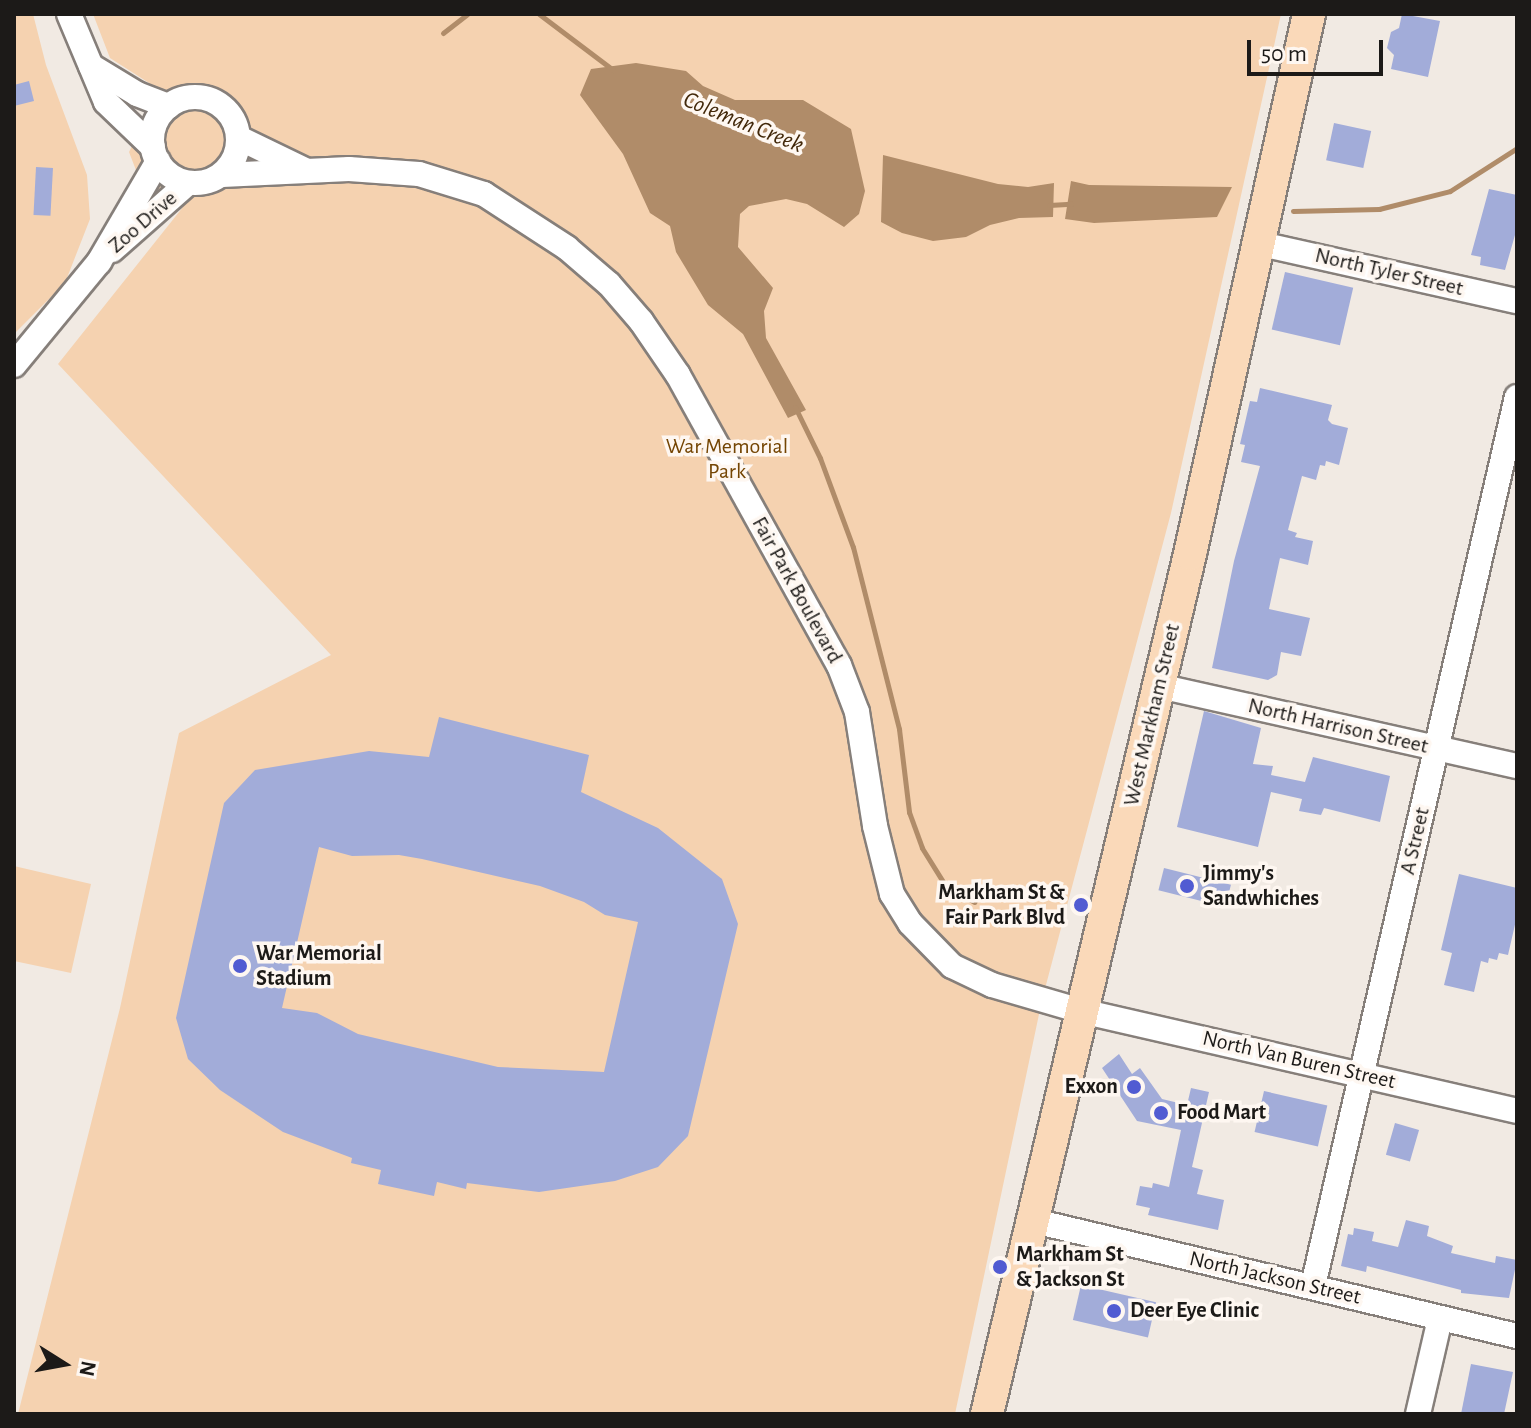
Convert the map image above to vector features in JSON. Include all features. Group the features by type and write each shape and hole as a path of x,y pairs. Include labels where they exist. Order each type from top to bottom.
{"main road":[{"name":"West Markham Street","path":"987,1414 1261,244 1309,14"}],"street":[{"path":"69,14 106,102 155,154 169,175 188,183"},
{"path":"91,66 137,94 169,106"},
{"path":"155,154 154,124 169,106 187,97 202,96 216,101 236,123 239,138 237,153 222,175"},
{"name":"Fair Park Boulevard","path":"239,138 305,170"},
{"name":"Zoo Drive","path":"99,262 155,154"},
{"name":"Fair Park Boulevard","path":"188,183 209,182 222,175 305,170 393,170 419,174 484,194 567,248 609,284 641,321 678,375 853,695 883,865 892,894 906,919 952,966 992,985 1081,1011"},
{"name":"Zoo Drive","path":"14,365 99,262 188,183"},
{"name":"North Tyler Street","path":"1261,244 1517,301"},
{"name":"A Street","path":"1313,1286 1517,397"},
{"name":"North Harrison Street","path":"1159,686 1517,766"},
{"name":"North Van Buren Street","path":"1081,1011 1517,1111"},
{"name":"North Jackson Street","path":"1034,1221 1517,1336"},
{"path":"1418,1414 1440,1319"}],"green space":[{"path":"14,14 33,14 46,65 87,175 90,219 65,283 14,334"},
{"name":"War Memorial Park","path":"93,14 1281,14 1171,513 1042,1000 955,1414 18,1414 120,1008 179,733 331,655 58,364 183,207 139,178 129,152 160,90 110,58"},
{"path":"14,866 91,884 71,973 14,961"}],"water":[{"path":"636,63 686,71 703,86 735,100 803,100 851,129 865,191 859,214 844,227 807,204 786,199 749,206 740,214 738,247 773,288 764,311 766,338 806,410 788,418 743,334 708,305 676,252 670,226 650,213 623,154 580,95 591,69"},
{"path":"883,155 998,184 1028,187 1054,183 1053,217 1019,218 990,225 966,237 933,241 902,233 881,222"},
{"path":"1071,181 1089,185 1232,187 1217,217 1094,223 1065,219"}],"building":[{"path":"1402,14 1440,21 1428,77 1391,69 1394,55 1387,48 1391,32 1399,28"},
{"path":"29,81 34,101 14,106 14,85"},
{"path":"1334,123 1371,131 1363,168 1326,160"},
{"path":"36,167 53,168 50,216 33,215"},
{"path":"1489,189 1517,195 1517,228 1505,270 1480,265 1481,257 1471,255"},
{"path":"1285,272 1353,288 1340,345 1272,329"},
{"path":"1260,388 1332,405 1328,420 1348,428 1339,465 1326,461 1325,466 1320,465 1316,480 1302,476 1288,530 1297,533 1295,537 1313,541 1308,565 1280,558 1269,609 1310,618 1301,656 1281,652 1277,675 1268,680 1212,668 1234,561 1260,466 1241,462 1245,445 1240,444 1250,401 1257,402"},
{"path":"1204,711 1261,728 1253,764 1273,766 1271,775 1305,782 1313,757 1390,776 1380,822 1324,808 1321,815 1299,811 1302,799 1271,792 1258,847 1177,827"},
{"name":"War Memorial Stadium","path":"439,717 589,755 581,792 658,828 722,879 738,924 688,1136 658,1167 615,1181 539,1192 467,1183 466,1189 437,1182 434,1196 378,1184 381,1170 351,1163 352,1158 283,1132 220,1090 188,1059 176,1018 224,803 255,770 369,751 429,757","holes":["319,847 352,856 399,855 540,886 584,902 605,915 638,922 604,1072 498,1067 358,1034 317,1013 282,1008"]},
{"path":"1164,868 1231,885 1225,907 1158,890"},
{"path":"1459,874 1517,888 1517,916 1508,955 1499,953 1497,960 1489,958 1488,963 1481,961 1474,992 1444,985 1452,953 1441,950"},
{"path":"1119,1054 1132,1074 1140,1068 1162,1099 1187,1105 1191,1088 1209,1092 1192,1167 1203,1170 1197,1194 1224,1200 1218,1230 1148,1215 1150,1208 1136,1205 1140,1186 1152,1188 1153,1183 1169,1187 1181,1130 1137,1121 1102,1068"},
{"path":"1264,1091 1327,1106 1318,1147 1255,1132"},
{"path":"1395,1123 1419,1130 1410,1162 1386,1155"},
{"path":"1406,1220 1429,1226 1427,1236 1453,1246 1451,1253 1495,1263 1496,1256 1517,1260 1509,1298 1461,1293 1461,1290 1367,1266 1366,1272 1341,1266 1348,1234 1353,1235 1354,1228 1374,1232 1372,1241 1398,1247"},
{"name":"Deer Eye Clinic","path":"1081,1285 1156,1302 1148,1337 1073,1320"},
{"path":"1471,1364 1513,1372 1504,1414 1461,1414"}],"waterway":[{"path":"443,33 467,14"},
{"name":"Coleman Creek","path":"539,14 613,70"},
{"name":"Coleman Creek","path":"1293,211 1379,209 1450,191 1517,148"},
{"name":"Coleman Creek","path":"1049,205 1071,204"},
{"path":"795,407 820,458 853,547 899,729 909,812 922,848 945,885 975,902"}],"place":[{"name":"Jimmy's Sandwhiches","path":"1187,886"},
{"name":"Markham St & Fair Park Blvd","path":"1081,905"},
{"name":"War Memorial Stadium","path":"240,966"},
{"name":"Exxon","path":"1134,1087"},
{"name":"Food Mart","path":"1161,1113"},
{"name":"Markham St & Jackson St","path":"1000,1267"},
{"name":"Deer Eye Clinic","path":"1114,1311"}]}
